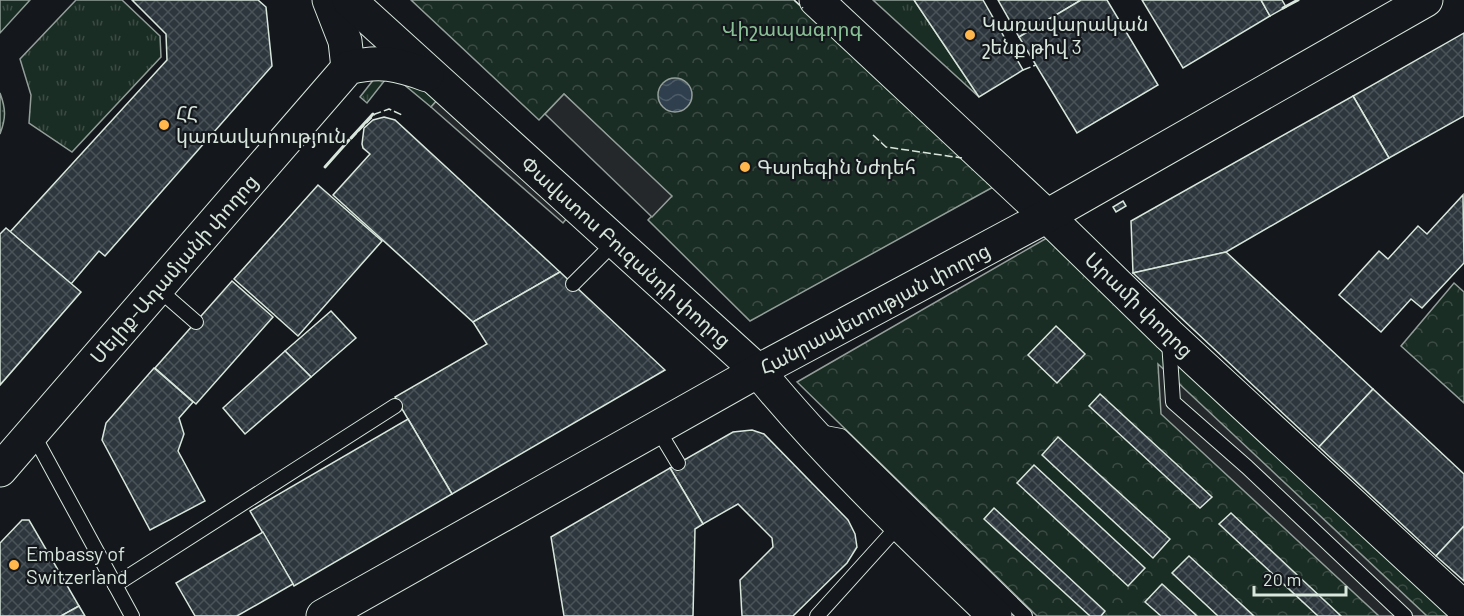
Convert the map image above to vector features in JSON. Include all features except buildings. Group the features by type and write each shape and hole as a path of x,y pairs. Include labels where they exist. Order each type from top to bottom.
{"street":[{"path":"329,0 345,41 348,68 369,62 392,64 435,78"},
{"name":"Փավստոս Բուզանդի փողոց","path":"349,0 758,371 809,430 900,524 995,616"},
{"name":"Արամի փողոց","path":"816,0 1047,216 1169,334 1464,608"},
{"name":"Հանրապետության փողոց","path":"323,616 758,371 1047,216 1426,0"},
{"name":"Մելիք-Ադամյանի փողոց","path":"0,470 348,68"}],"lane":[{"path":"573,284 615,242"},
{"path":"157,288 196,322"},
{"path":"1169,334 1173,402 1247,467 1405,616"},
{"path":"116,585 395,406"},
{"path":"657,428 678,464"},
{"path":"809,430 841,436 1025,616"},
{"path":"32,432 132,616"},
{"path":"817,616 900,524"}],"green space":[{"path":"0,0 30,0 0,33"},
{"path":"76,0 122,0 160,36 161,57 72,152 29,123 31,95 20,59"},
{"name":"Վիշապագորգ","path":"411,0 794,0 995,186 750,321 648,220 671,196 564,94 539,120"},
{"path":"873,0 914,0 979,97"},
{"path":"392,69 439,98 431,107 402,83 385,80 367,103 360,97 378,74"},
{"path":"0,93 4,114 0,134"},
{"path":"1052,235 1457,616 1037,616 797,382"},
{"path":"1454,283 1464,292 1464,403 1401,346"}],"shaded area":[{"path":"564,94 672,196 652,217 545,114"},
{"path":"439,98 571,213 563,223 431,107"},
{"path":"1158,364 1427,616 1379,616 1161,414"}],"water":[{"path":"675,78 687,83 692,95 687,107 675,112 663,107 658,95 663,83"}],"fence":[{"path":"794,0 803,8"},
{"path":"1023,70 1036,65"},
{"path":"351,139 375,114 389,109 402,115"},
{"path":"873,135 886,147 962,158"}],"wall":[{"path":"1283,8 1298,0"},
{"path":"351,138 373,114"},
{"path":"325,167 349,140"}],"place":[{"name":"Կառավարական շենք թիվ 3","path":"970,35"},
{"name":"ՀՀ կառավարություն","path":"164,125"},
{"name":"Գարեգին Նժդեհ","path":"745,167"},
{"name":"Embassy of Switzerland","path":"14,565"}]}
